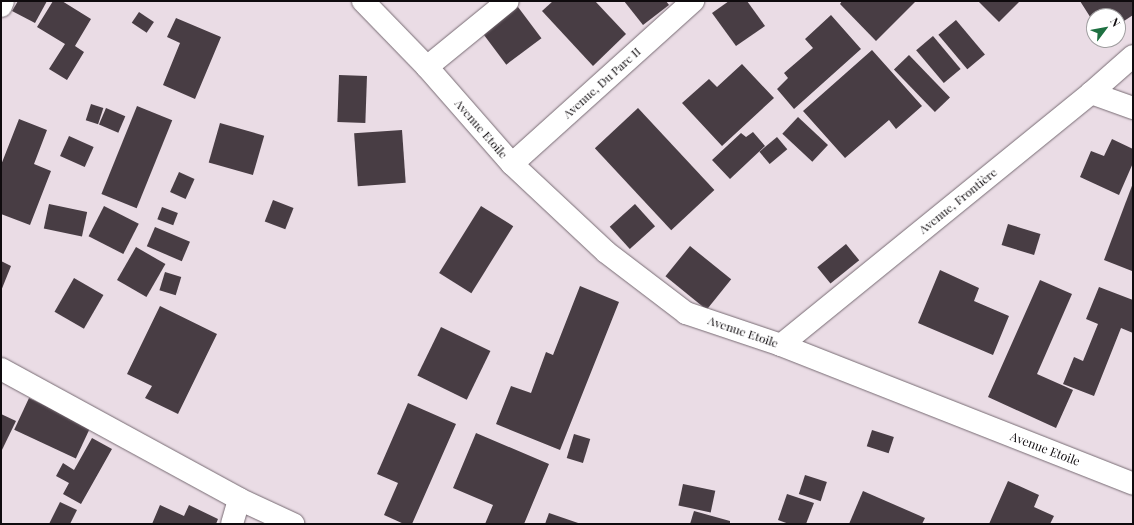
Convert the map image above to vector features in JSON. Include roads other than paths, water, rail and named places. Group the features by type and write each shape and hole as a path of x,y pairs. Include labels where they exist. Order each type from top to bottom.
{"street":[{"path":"1,6 3,1"},
{"name":"Avenue Etoile","path":"363,1 427,67 512,164 606,252 686,313 781,345 1133,484"},
{"path":"427,67 508,1"},
{"name":"Avenue, Du Parc II","path":"512,164 693,1"},
{"name":"Avenue, Frontière","path":"781,345 1133,56"},
{"path":"1091,92 1133,108"},
{"path":"1,369 239,499 293,524"},
{"path":"232,524 239,499"}]}
